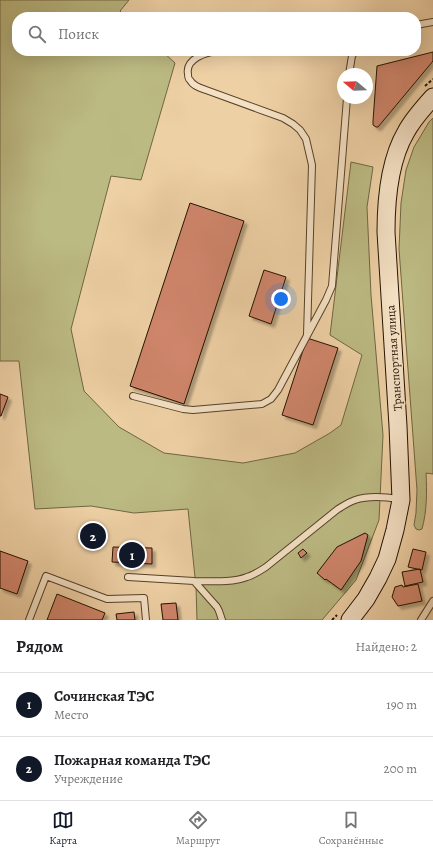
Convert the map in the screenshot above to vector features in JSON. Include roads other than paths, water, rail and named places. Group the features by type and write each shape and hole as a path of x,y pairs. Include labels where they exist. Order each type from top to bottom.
{"main road":[{"name":"Транспортная улица","path":"350,620 366,599 387,559 395,530 400,500 398,426 386,232 386,207 391,173 403,138 419,113 433,97"}],"lane":[{"path":"421,24 433,22"},
{"path":"200,56 191,62 187,70 189,80 195,86 283,118 300,130 306,139 312,165 307,336"},
{"path":"350,68 352,56"},
{"path":"133,396 182,409 198,410 262,404 271,399 278,390 332,286 346,104"},
{"path":"128,577 194,581 245,578 257,574 338,509 356,500 366,498 389,498 400,500"},
{"path":"30,620 46,576 107,599 144,598 146,620"},
{"path":"194,581 217,607 222,620"},
{"path":"421,620 433,601"}],"place":[{"name":"Пожарная команда ТЭС","path":"93,536"},
{"name":"Сочинская ТЭС","path":"132,555"}]}
